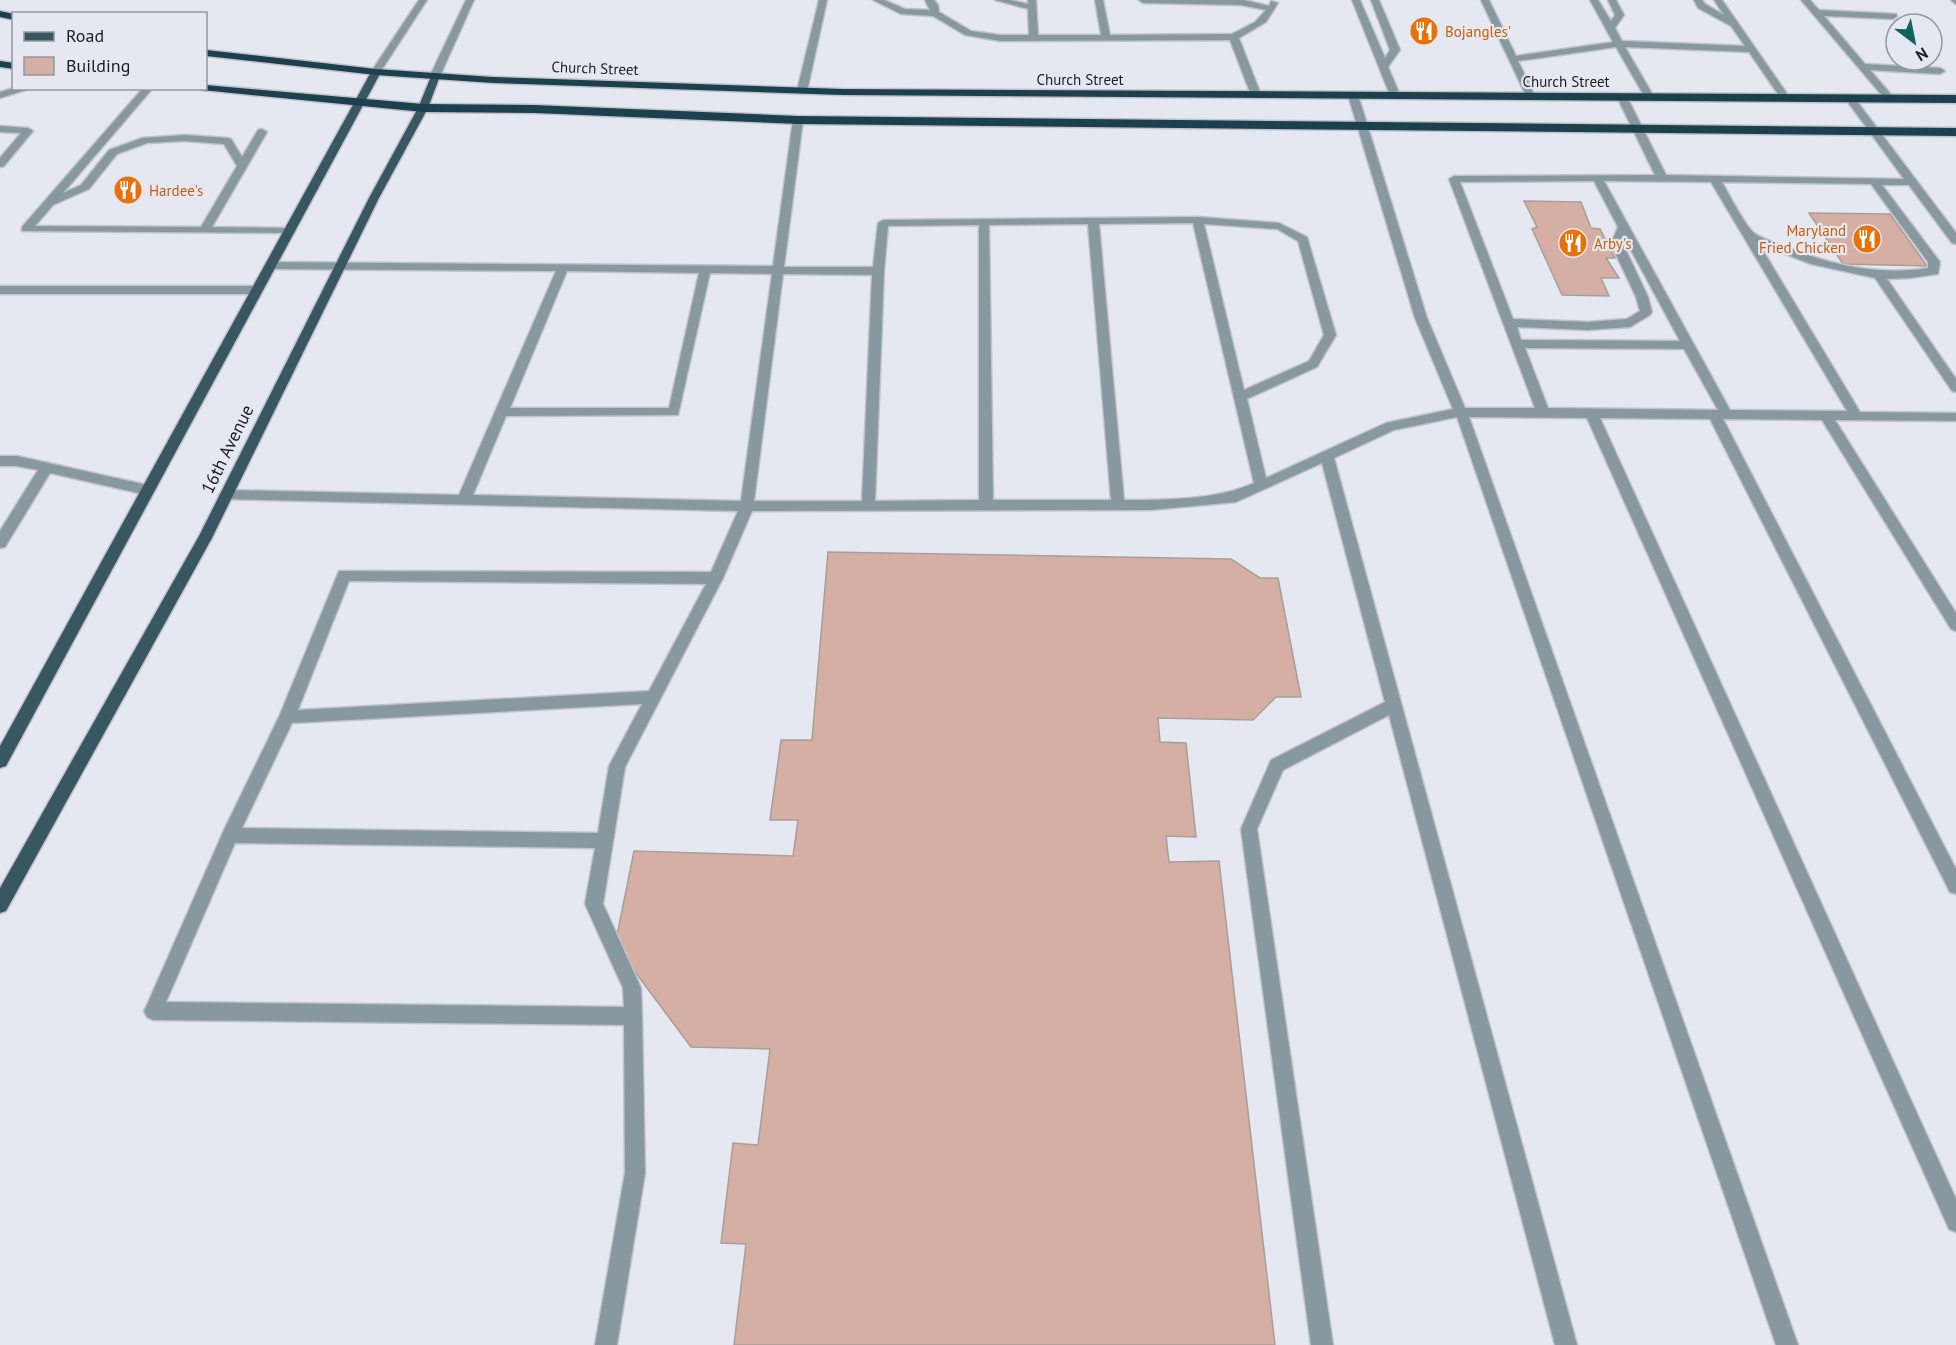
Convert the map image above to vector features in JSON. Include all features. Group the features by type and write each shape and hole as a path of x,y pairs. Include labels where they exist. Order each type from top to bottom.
{"highway":[{"name":"Church Street","path":"207,53 376,72 435,76 802,91 1956,99"},
{"path":"207,88 423,108 534,109 798,120 1956,132"}],"main road":[{"path":"0,761 376,72"},
{"name":"16th Avenue","path":"0,905 199,548 340,266 423,108 435,76"}],"street":[{"path":"376,72 423,0"},
{"name":"16th Avenue","path":"435,76 470,0"},
{"path":"802,91 823,0"},
{"path":"877,0 904,12 935,14 968,33 1000,38 1234,37 1259,26 1274,5"},
{"path":"929,0 934,5 935,14"},
{"path":"999,0 1032,4 1034,38"},
{"path":"1100,0 1106,37"},
{"path":"1143,0 1274,5"},
{"path":"1356,0 1395,96"},
{"path":"1375,0 1395,50 1383,68"},
{"path":"1594,0 1649,97"},
{"path":"1610,28 1620,15 1612,0"},
{"path":"1698,0 1701,6 1736,26"},
{"path":"1718,0 1785,98"},
{"path":"1805,0 1889,98"},
{"path":"1484,1 1530,96"},
{"path":"1816,13 1884,16"},
{"path":"1234,37 1256,95"},
{"path":"1512,59 1619,44 1752,49"},
{"path":"1862,67 1884,68"},
{"path":"0,95 20,90"},
{"path":"147,90 26,229 288,231"},
{"path":"1353,95 1421,318 1461,412 1787,1345"},
{"path":"1622,97 1662,178"},
{"path":"1850,98 1956,241"},
{"path":"606,1345 635,1173 633,1016 632,988 594,904 617,766 716,578 747,506 798,120"},
{"path":"0,129 28,131 0,164"},
{"path":"204,231 262,132"},
{"path":"47,205 85,187 113,152 146,140 185,138 227,141 242,166"},
{"path":"1597,178 1688,345 1720,414 1956,886"},
{"path":"1543,412 1454,179 1662,178 1912,182"},
{"path":"1715,179 1856,416"},
{"path":"1748,235 1792,255 1879,276 1914,276 1934,271 1934,262 1875,182"},
{"path":"1198,220 1261,486"},
{"path":"868,506 878,271 883,223 1198,220 1280,226 1303,239 1330,335 1313,364 1240,397"},
{"path":"1092,221 1118,505"},
{"path":"984,222 986,506"},
{"path":"1509,323 1588,326 1630,323 1646,312 1642,297 1617,244 1624,226"},
{"path":"270,266 878,271"},
{"path":"464,500 563,268"},
{"path":"501,412 674,412 705,269"},
{"path":"1879,276 1956,388"},
{"path":"0,290 256,290"},
{"path":"1517,344 1688,345"},
{"path":"226,495 747,506 1118,505 1236,497 1391,426 1461,412 1956,417"},
{"path":"1591,413 1956,1222"},
{"path":"1825,415 1956,625"},
{"path":"1327,456 1566,1345"},
{"path":"0,461 17,461 147,490"},
{"path":"0,543 46,468"},
{"path":"633,1016 153,1011 230,835 286,717 344,575 716,578"},
{"path":"286,717 653,697"},
{"path":"1322,1345 1249,829 1277,765 1394,705"},
{"path":"230,835 605,841"}],"building":[{"name":"Arby's","path":"1524,201 1581,202 1591,228 1600,229 1615,258 1606,258 1619,278 1601,278 1609,296 1562,295 1532,229 1537,227"},
{"name":"Maryland Fried Chicken","path":"1809,213 1890,214 1927,266 1843,264"},
{"path":"828,552 1231,559 1260,578 1278,578 1301,697 1276,697 1253,720 1158,718 1160,742 1186,743 1196,837 1166,836 1169,862 1219,861 1275,1345 734,1345 746,1244 721,1243 733,1143 758,1145 770,1049 691,1047 615,945 634,851 793,856 798,820 770,820 781,740 812,740"}],"place":[{"name":"Bojangles'","path":"1424,31"},
{"name":"Hardee's","path":"128,190"},
{"name":"Maryland Fried Chicken","path":"1867,239"},
{"name":"Arby's","path":"1573,243"}]}
